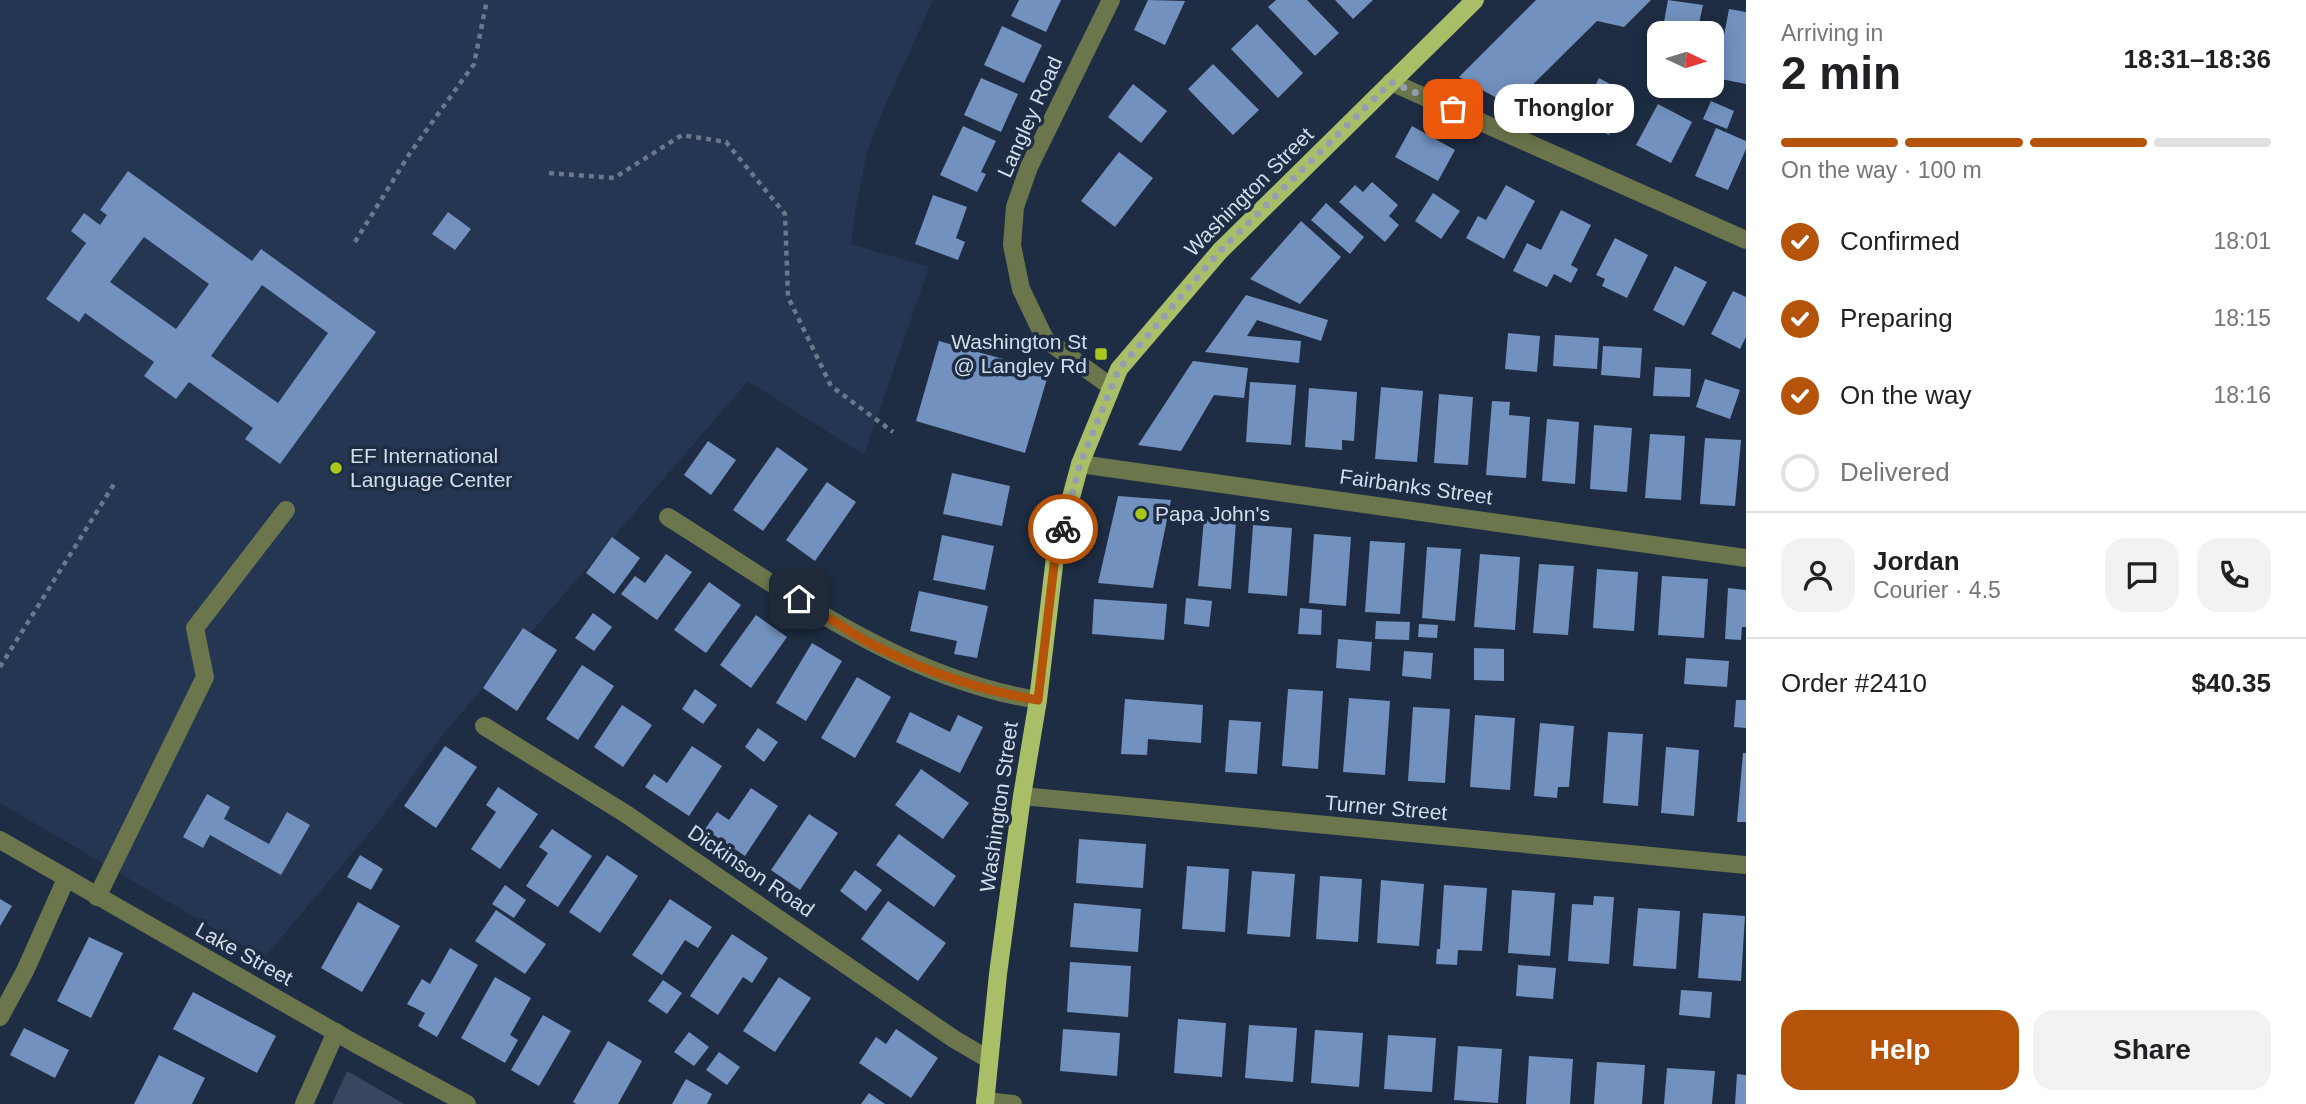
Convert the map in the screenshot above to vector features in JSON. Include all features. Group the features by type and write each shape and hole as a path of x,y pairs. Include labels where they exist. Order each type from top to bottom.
{"main road":[{"name":"Washington Street","path":"985,1102 988,1059 1055,557 1080,464 1110,386 1119,369 1220,251 1475,0"}],"street":[{"name":"Langley Road","path":"1110,386 1045,339 1021,289 1012,246 1015,207 1029,167 1111,0"},
{"path":"1391,82 1746,240"},
{"name":"Fairbanks Street","path":"1080,464 1746,558"},
{"path":"97,897 205,677 195,628 286,510"},
{"path":"668,517 865,640 936,673 999,694 1038,700"},
{"name":"Dickinson Road","path":"484,726 626,814 954,1039 988,1059"},
{"name":"Turner Street","path":"1022,796 1746,865"},
{"name":"Lake Street","path":"0,840 467,1104"},
{"path":"0,1017 25,971 66,879"},
{"path":"304,1104 336,1032"},
{"path":"985,1102 1013,1104"}],"path":[{"path":"355,242 410,153 474,64 487,0"},
{"path":"550,173 614,178 682,135 726,142 785,214 788,297 831,386 893,432"},
{"path":"0,667 116,481"}],"shaded area":[{"name":"EF International Language Center","path":"0,0 933,0 881,115 867,153 855,211 851,244 929,267 864,455 748,381 445,732 376,825 264,958 0,803"},
{"path":"347,1071 404,1104 332,1104"}],"building":[{"path":"1019,0 1061,0 1046,32 1011,16"},
{"path":"1148,0 1185,1 1165,45 1134,30"},
{"path":"1276,0 1307,0 1339,33 1315,56 1268,7"},
{"path":"1335,0 1373,0 1353,19"},
{"path":"1536,0 1651,0 1624,27 1597,21 1511,106 1459,77"},
{"path":"1668,0 1703,5 1700,21 1664,21"},
{"path":"1729,9 1746,12 1746,84 1724,80 1724,36"},
{"path":"1257,24 1303,73 1278,98 1231,49"},
{"path":"1002,26 1042,45 1024,83 984,65"},
{"path":"1213,64 1259,110 1233,135 1188,89"},
{"path":"981,78 1018,94 1001,132 964,115"},
{"path":"1599,78 1630,95 1609,135 1578,119"},
{"path":"1133,84 1167,111 1141,143 1108,117"},
{"path":"1711,101 1734,111 1727,129 1703,119"},
{"path":"1658,104 1692,122 1671,163 1636,145"},
{"path":"963,126 996,141 981,172 986,174 977,192 940,175"},
{"path":"1412,126 1455,150 1438,181 1395,157"},
{"path":"1716,128 1746,141 1746,149 1728,190 1695,176"},
{"path":"1119,152 1153,178 1115,227 1081,201"},
{"path":"128,171 252,261 261,249 376,332 280,464 245,439 253,428 189,382 176,399 144,376 154,362 85,313 79,322 46,299 86,243 71,231 84,213 100,225 107,215 100,210","holes":["144,237 209,284 176,329 110,282","262,285 328,333 278,403 211,356"]},
{"path":"1372,182 1398,205 1389,216 1399,225 1385,242 1339,202 1355,185 1363,192"},
{"path":"1506,185 1535,201 1504,259 1466,238 1478,216 1486,220"},
{"path":"1433,193 1460,211 1441,239 1415,221"},
{"path":"933,195 967,207 956,238 965,242 958,260 915,244"},
{"path":"1326,203 1364,237 1350,254 1311,220"},
{"path":"1561,210 1591,225 1571,265 1578,269 1571,283 1554,274 1547,287 1513,271 1527,243 1541,250"},
{"path":"448,212 471,229 455,250 432,234"},
{"path":"1301,221 1341,257 1300,304 1250,279"},
{"path":"1615,238 1648,255 1627,298 1602,286 1605,279 1596,275"},
{"path":"1675,266 1707,282 1684,326 1653,310"},
{"path":"1733,291 1746,297 1746,337 1740,349 1711,334"},
{"path":"1246,295 1328,320 1321,341 1257,320 1247,336 1301,341 1299,363 1205,352"},
{"path":"1508,333 1540,336 1537,372 1505,369"},
{"path":"1555,335 1599,338 1597,369 1553,366"},
{"path":"939,341 1049,372 1025,453 916,421"},
{"path":"1603,346 1642,348 1640,378 1601,375"},
{"path":"1193,361 1248,368 1244,398 1214,395 1181,451 1138,445"},
{"path":"1655,367 1691,369 1690,397 1653,396"},
{"path":"1705,379 1740,390 1730,419 1696,407"},
{"path":"1250,382 1296,385 1291,445 1246,442"},
{"path":"1381,387 1423,391 1417,462 1375,459"},
{"path":"1309,388 1357,392 1354,441 1342,440 1342,450 1305,447"},
{"path":"1439,394 1473,397 1468,465 1434,463"},
{"path":"1492,401 1510,402 1509,415 1530,417 1526,478 1486,475"},
{"path":"1547,419 1579,422 1575,484 1542,481"},
{"path":"1594,425 1632,428 1627,492 1590,489"},
{"path":"1650,434 1685,436 1681,500 1645,498"},
{"path":"1705,438 1741,440 1735,506 1700,504"},
{"path":"708,441 736,460 711,495 684,475"},
{"path":"777,447 808,469 763,531 733,510"},
{"path":"952,473 1010,486 1002,526 943,514"},
{"path":"827,482 856,502 815,561 786,540"},
{"path":"1118,496 1171,500 1153,588 1098,583"},
{"path":"1204,519 1236,522 1231,589 1198,586"},
{"path":"1253,525 1292,528 1287,596 1248,593"},
{"path":"1314,534 1351,537 1346,606 1309,603"},
{"path":"942,535 994,546 985,590 933,580"},
{"path":"612,537 640,558 614,594 586,573"},
{"path":"1370,541 1405,543 1400,614 1365,612"},
{"path":"1427,547 1461,549 1455,621 1422,618"},
{"path":"666,554 692,572 657,620 621,594 635,576 645,583"},
{"path":"1480,554 1520,557 1515,630 1474,627"},
{"path":"1539,564 1574,566 1568,635 1533,633"},
{"path":"1597,569 1638,572 1634,631 1593,628"},
{"path":"1662,576 1708,579 1704,638 1658,635"},
{"path":"709,582 741,605 706,653 674,630"},
{"path":"1728,588 1746,590 1746,627 1742,627 1741,640 1725,639"},
{"path":"919,591 988,606 977,658 954,654 957,641 910,631"},
{"path":"1186,598 1212,601 1209,627 1184,624"},
{"path":"1094,599 1167,604 1164,640 1092,634"},
{"path":"1300,608 1322,610 1321,635 1298,634"},
{"path":"593,613 612,627 594,651 575,638"},
{"path":"756,615 787,637 751,688 720,665"},
{"path":"1376,621 1410,622 1409,640 1375,639"},
{"path":"1419,624 1438,625 1437,638 1418,637"},
{"path":"523,628 557,650 517,711 483,688"},
{"path":"1338,639 1372,642 1370,671 1336,668"},
{"path":"812,643 842,661 806,721 776,703"},
{"path":"1474,648 1504,649 1504,681 1474,680"},
{"path":"1404,651 1433,653 1431,679 1402,676"},
{"path":"1686,658 1729,661 1727,687 1684,684"},
{"path":"582,665 614,686 578,740 546,719"},
{"path":"857,677 891,697 855,758 821,738"},
{"path":"695,689 717,705 703,724 682,709"},
{"path":"1288,689 1323,691 1318,769 1282,766"},
{"path":"1349,698 1390,701 1385,775 1343,772"},
{"path":"1125,699 1203,705 1201,743 1148,739 1147,755 1121,754"},
{"path":"1736,700 1746,700 1746,728 1734,727"},
{"path":"622,705 652,725 623,767 594,747"},
{"path":"1413,707 1450,709 1445,783 1408,781"},
{"path":"910,712 950,732 958,715 983,727 960,773 896,742"},
{"path":"1475,715 1515,718 1510,790 1470,787"},
{"path":"1229,720 1261,722 1257,774 1225,772"},
{"path":"1540,723 1574,726 1569,787 1558,787 1557,798 1534,796"},
{"path":"758,728 778,742 764,762 745,747"},
{"path":"1608,732 1643,734 1638,806 1603,803"},
{"path":"445,746 477,767 436,828 404,806"},
{"path":"692,746 722,766 689,816 645,787 654,774 667,783"},
{"path":"1666,747 1699,750 1694,816 1661,813"},
{"path":"1743,753 1746,753 1746,822 1737,822"},
{"path":"921,769 969,803 943,839 895,805"},
{"path":"498,787 538,814 500,869 471,849 496,812 486,805"},
{"path":"751,788 778,806 745,856 705,829 717,812 729,820"},
{"path":"207,794 230,807 224,819 269,844 287,812 310,825 281,875 210,835 203,848 183,837"},
{"path":"809,814 838,833 800,890 771,870"},
{"path":"552,829 592,856 558,907 526,886 548,853 539,847"},
{"path":"899,834 956,876 934,907 876,865"},
{"path":"1079,839 1146,844 1143,888 1076,883"},
{"path":"360,855 383,869 371,890 347,877"},
{"path":"607,855 638,876 600,933 569,912"},
{"path":"1187,866 1229,869 1225,932 1182,929"},
{"path":"855,870 882,890 866,911 840,891"},
{"path":"1252,871 1295,874 1290,937 1247,934"},
{"path":"1320,876 1362,879 1358,942 1316,939"},
{"path":"1381,880 1424,884 1419,946 1377,943"},
{"path":"505,885 526,900 514,918 492,904"},
{"path":"1444,885 1487,888 1482,951 1458,950 1457,965 1436,964 1437,949 1440,949"},
{"path":"1512,890 1555,893 1550,956 1508,953"},
{"path":"1594,896 1614,897 1609,964 1568,961 1572,904 1593,905"},
{"path":"0,899 12,906 0,926"},
{"path":"670,899 712,927 698,948 685,940 662,975 632,955"},
{"path":"888,901 946,943 918,981 861,939"},
{"path":"358,902 400,926 362,992 321,968"},
{"path":"1074,903 1141,909 1138,952 1070,947"},
{"path":"1638,908 1680,911 1676,969 1633,966"},
{"path":"496,910 546,944 525,974 475,941"},
{"path":"1703,913 1745,916 1741,981 1698,978"},
{"path":"732,934 768,958 752,983 743,977 718,1015 690,996"},
{"path":"89,937 123,953 91,1018 57,1001"},
{"path":"450,948 478,965 437,1037 418,1026 425,1013 407,1004 422,979 430,984"},
{"path":"1070,962 1131,966 1128,1017 1067,1012"},
{"path":"1518,965 1556,968 1553,999 1516,996"},
{"path":"495,977 531,998 510,1035 518,1040 505,1063 461,1038"},
{"path":"779,977 811,998 775,1052 743,1031"},
{"path":"663,980 682,993 667,1014 648,1001"},
{"path":"1681,990 1712,992 1710,1018 1679,1015"},
{"path":"193,992 276,1036 257,1073 173,1029"},
{"path":"543,1015 571,1031 539,1086 511,1070"},
{"path":"1178,1019 1226,1023 1222,1077 1174,1073"},
{"path":"1249,1025 1297,1028 1293,1082 1245,1078"},
{"path":"24,1028 69,1050 55,1078 10,1055"},
{"path":"896,1029 938,1058 911,1098 859,1063 876,1037 886,1044"},
{"path":"1063,1029 1120,1033 1117,1076 1060,1071"},
{"path":"1315,1030 1363,1033 1359,1087 1311,1083"},
{"path":"689,1032 709,1047 694,1066 674,1052"},
{"path":"1388,1035 1436,1038 1432,1092 1384,1089"},
{"path":"608,1041 642,1061 618,1104 576,1104 573,1102"},
{"path":"1458,1046 1502,1049 1498,1103 1454,1100"},
{"path":"719,1052 740,1067 727,1085 706,1070"},
{"path":"159,1055 205,1078 192,1104 134,1104"},
{"path":"1529,1056 1573,1059 1570,1104 1526,1104"},
{"path":"1597,1062 1645,1065 1642,1104 1594,1104"},
{"path":"1667,1068 1715,1071 1712,1104 1664,1104"},
{"path":"1737,1074 1746,1075 1746,1104 1735,1104"},
{"path":"686,1079 712,1094 707,1104 672,1104"},
{"path":"869,1093 885,1104 861,1104"}],"way so far":[{"path":"1063,529 1080,464 1119,369 1220,251 1391,82 1453,109"}],"place":[{"name":"Thonglor","path":"1453,109"},
{"name":"Washington St @ Langley Rd","path":"1101,354"},
{"name":"EF International Language Center","path":"336,468"},
{"name":"Papa John's","path":"1141,514"}],"route":[{"path":"799,599 865,640 936,673 999,694 1038,700 1055,557 1063,529"}]}
